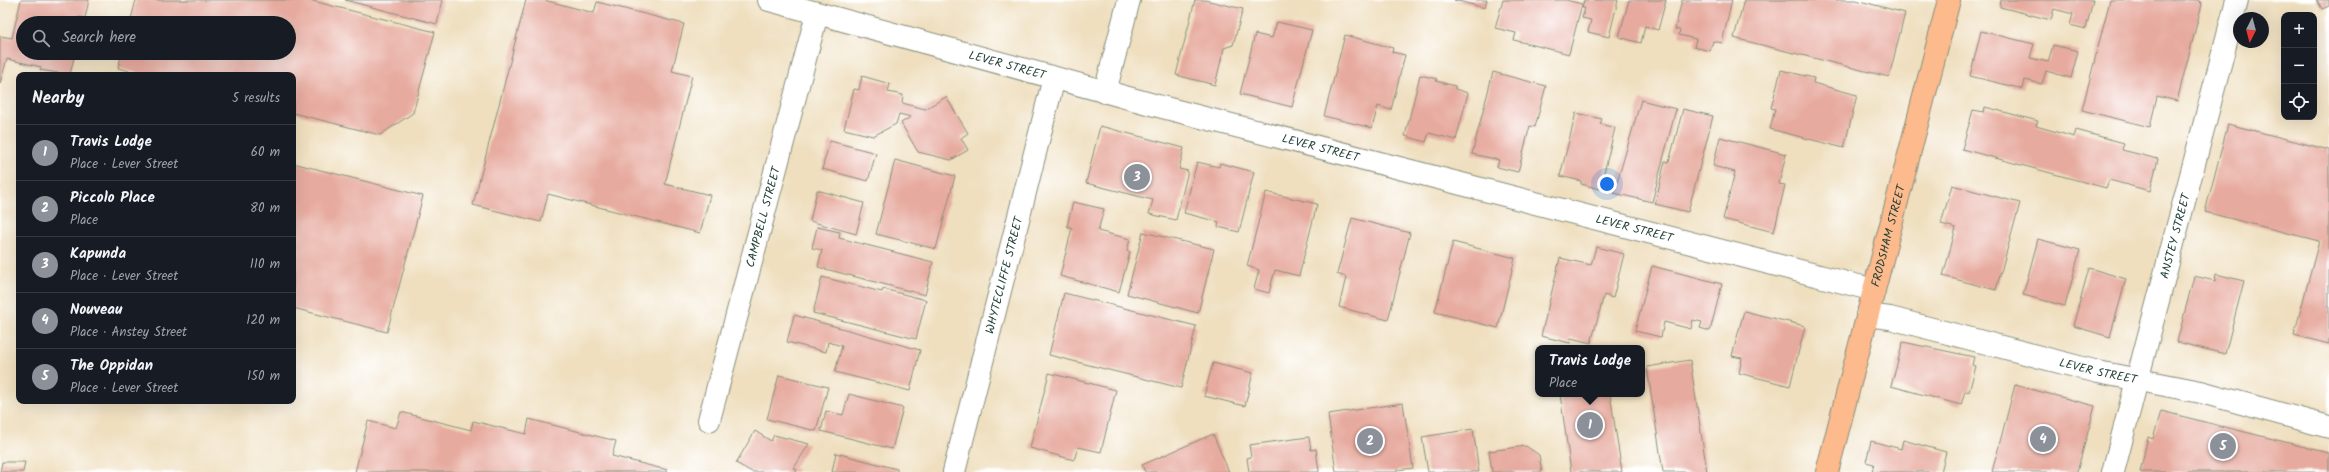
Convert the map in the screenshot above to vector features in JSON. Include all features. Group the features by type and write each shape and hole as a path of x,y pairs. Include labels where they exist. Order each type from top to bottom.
{"highway":[{"name":"FRODSHAM STREET","path":"1827,472 1874,290 1945,1"}],"street":[{"name":"LEVER STREET","path":"769,0 1105,92 1874,290"},
{"path":"1105,92 1129,0"},
{"name":"ANSTEY STREET","path":"2113,472 2237,0"},
{"name":"CAMPBELL STREET","path":"710,420 817,14"},
{"name":"WHYTECLIFFE STREET","path":"954,472 1054,78"},
{"name":"LEVER STREET","path":"1867,314 1890,318 2098,372 2201,392 2329,427"}],"building":[{"path":"21,0 89,0 85,16 17,16"},
{"path":"136,0 309,0 435,32 413,113 380,135 296,114 296,72 133,72 118,68 120,60 296,60 296,16 132,16"},
{"path":"345,0 443,0 437,24"},
{"path":"526,0 544,0 594,13 597,2 684,24 672,71 692,76 665,184 710,195 700,233 548,194 541,222 473,205"},
{"path":"1195,0 1205,0 1243,9 1233,45 1224,48 1215,85 1176,75"},
{"path":"1454,0 1487,0 1485,8"},
{"path":"1503,0 1566,0 1582,4 1569,54 1514,40 1516,33 1495,28"},
{"path":"1584,0 1618,0 1609,37 1588,32 1591,20 1582,18 1585,8 1582,8"},
{"path":"1629,0 1666,0 1658,30 1645,26 1641,43 1619,37"},
{"path":"1682,0 1732,0 1722,43 1713,41 1710,51 1694,47 1696,39 1679,35 1680,30 1675,29"},
{"path":"1744,0 1856,0 1905,13 1889,77 1734,38"},
{"path":"2001,0 2093,0 2086,29 2070,25 2073,14 2054,9 2051,20 2000,7"},
{"path":"2110,0 2198,0 2202,4 2177,101 2157,96 2150,127 2082,110"},
{"path":"2317,0 2329,0 2329,6 2322,9"},
{"path":"16,21 16,60 73,60 71,72 52,72 40,70 41,67 7,59 0,84 0,36 12,38"},
{"path":"1277,22 1312,30 1292,107 1240,94 1255,34 1272,38"},
{"path":"1981,31 2034,44 2030,58 2048,62 2053,45 2078,51 2071,78 2046,71 2042,84 2025,80 2023,89 1970,76"},
{"path":"1345,35 1393,48 1392,52 1405,55 1391,110 1378,106 1372,128 1324,116"},
{"path":"1781,70 1814,78 1813,83 1857,95 1844,148 1770,129 1775,109 1771,108"},
{"path":"1493,72 1546,86 1535,127 1530,126 1518,172 1497,167 1499,160 1472,154"},
{"path":"1420,75 1437,79 1436,81 1455,86 1455,89 1468,93 1456,140 1429,133 1426,142 1405,136"},
{"path":"862,76 890,84 888,92 903,95 902,103 925,109 946,97 968,133 961,138 968,150 951,160 918,152 901,123 911,117 899,114 896,124 873,136 844,129 854,89 859,90"},
{"path":"1641,100 1676,109 1652,202 1614,193"},
{"path":"1985,107 2038,121 2036,126 2074,137 2076,130 2124,143 2122,150 2158,159 2150,191 2109,180 2106,188 1962,149 1973,110 1984,112"},
{"path":"1683,109 1713,116 1688,212 1655,204 1665,161 1669,162"},
{"path":"1576,113 1602,119 1600,124 1615,128 1600,189 1581,184 1581,181 1560,176"},
{"path":"2228,124 2329,150 2329,344 2294,335 2319,241 2205,212"},
{"path":"1100,126 1184,148 1179,169 1188,171 1176,220 1149,214 1153,200 1086,183"},
{"path":"1720,137 1786,154 1779,184 1785,185 1774,232 1723,219 1735,172 1713,166"},
{"path":"830,141 876,153 868,181 822,169"},
{"path":"895,160 955,176 936,249 876,234"},
{"path":"1197,162 1219,167 1220,163 1254,172 1239,232 1218,227 1219,222 1184,213"},
{"path":"296,164 423,196 387,332 296,309"},
{"path":"1952,185 2020,203 1996,290 1943,276 1956,228 1941,224"},
{"path":"817,190 864,203 856,234 810,221"},
{"path":"1266,192 1317,204 1299,276 1275,270 1269,293 1254,289 1259,270 1247,266"},
{"path":"1073,202 1104,209 1098,231 1130,239 1127,251 1130,252 1119,292 1060,276 1072,228 1067,226"},
{"path":"1352,218 1410,233 1388,320 1339,307 1346,277 1337,274"},
{"path":"817,227 840,232 839,238 933,262 925,295 818,267 822,250 812,248"},
{"path":"1143,232 1214,249 1198,313 1127,294"},
{"path":"2038,239 2080,250 2065,306 2023,295"},
{"path":"1453,242 1515,258 1498,328 1435,312"},
{"path":"1596,247 1624,254 1613,298 1604,295 1591,343 1571,338 1570,343 1541,336 1560,258 1591,265"},
{"path":"1652,266 1722,284 1710,331 1700,328 1702,322 1693,320 1691,329 1664,322 1661,337 1635,331"},
{"path":"2089,268 2126,279 2110,337 2073,326"},
{"path":"2216,274 2244,281 2225,354 2177,342 2194,276 2215,281"},
{"path":"822,277 882,292 883,289 926,300 916,339 813,313"},
{"path":"1064,293 1196,326 1181,388 1049,355"},
{"path":"1744,311 1805,326 1790,386 1739,373 1742,358 1732,356"},
{"path":"794,315 920,350 910,391 835,372 842,346 828,342 826,352 787,342"},
{"path":"1903,342 1974,357 1972,365 1976,366 1969,392 1965,391 1961,405 1891,386"},
{"path":"1690,360 1707,472 1663,472 1647,367"},
{"path":"1213,363 1253,373 1245,406 1204,396"},
{"path":"1049,373 1116,390 1101,452 1078,447 1074,460 1030,448"},
{"path":"779,375 828,387 816,431 767,419"},
{"path":"2015,385 2095,406 2077,472 1992,472"},
{"path":"849,394 903,408 892,449 821,431 826,411 843,415"},
{"path":"1560,397 1610,397 1622,472 1571,472"},
{"path":"1403,403 1413,468 1397,470 1397,472 1336,472 1328,414"},
{"path":"2161,411 2329,453 2329,472 2140,472 2148,437 2153,439"},
{"path":"401,412 471,430 473,421 526,434 529,419 616,441 612,456 667,470 667,472 355,472 368,421 396,428"},
{"path":"1473,429 1479,472 1428,472 1422,437"},
{"path":"755,431 771,441 774,435 809,444 794,468 797,470 796,472 752,472 736,463"},
{"path":"1213,434 1229,472 1145,472 1142,465"},
{"path":"1309,437 1311,450 1316,449 1319,472 1249,472 1247,458 1251,457 1249,445"},
{"path":"1903,440 1946,452 1941,472 1872,472 1874,464 1866,462 1871,441 1901,449"},
{"path":"1526,446 1539,455 1542,472 1492,472 1489,451"},
{"path":"836,453 897,469 897,472 832,472"},
{"path":"2,462 25,462 23,472 0,472"}],"place":[{"name":"Kapunda","path":"1137,177"},
{"name":"Travis Lodge","path":"1590,425"},
{"name":"Nouveau","path":"2043,439"},
{"name":"Piccolo Place","path":"1370,441"},
{"name":"The Oppidan","path":"2223,446"}]}
